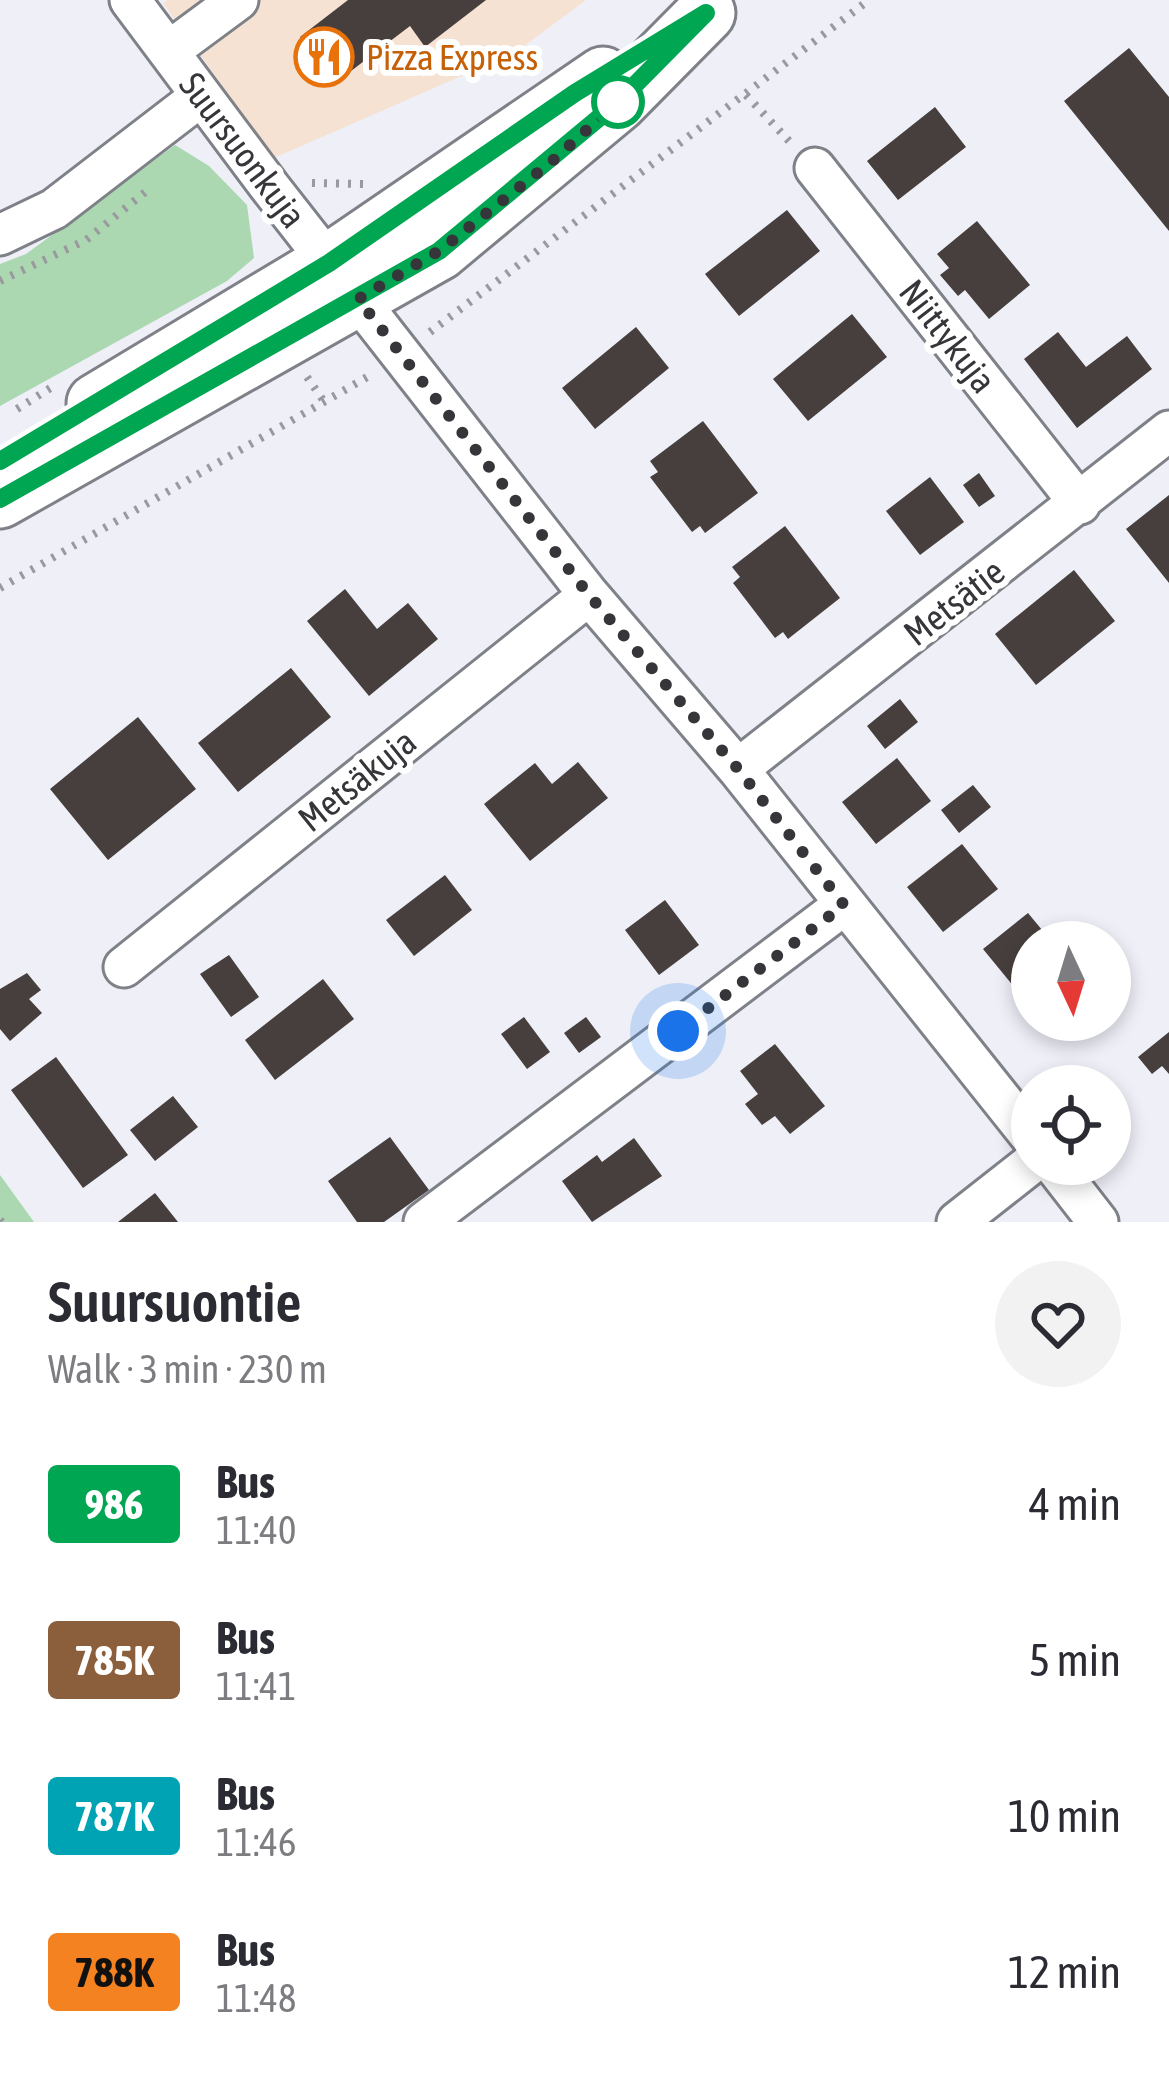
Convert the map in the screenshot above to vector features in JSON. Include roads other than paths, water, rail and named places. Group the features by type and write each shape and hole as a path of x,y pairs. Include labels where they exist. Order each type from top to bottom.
{"street":[{"name":"Suursuonkuja","path":"130,0 589,595 738,769 1011,1112"},
{"path":"169,51 238,0"},
{"path":"0,499 343,281 575,93 714,6"},
{"path":"0,235 54,209 201,96"},
{"name":"Niittykuja","path":"815,168 1080,504"},
{"path":"0,460 343,281"},
{"name":"Metsätie","path":"738,769 1169,431"},
{"name":"Metsäkuja","path":"124,967 589,595"},
{"path":"424,1222 844,905"},
{"path":"956,1222 1011,1179"},
{"path":"1069,1185 1098,1222"}],"place":[{"name":"Pizza Express","path":"324,57"}]}
